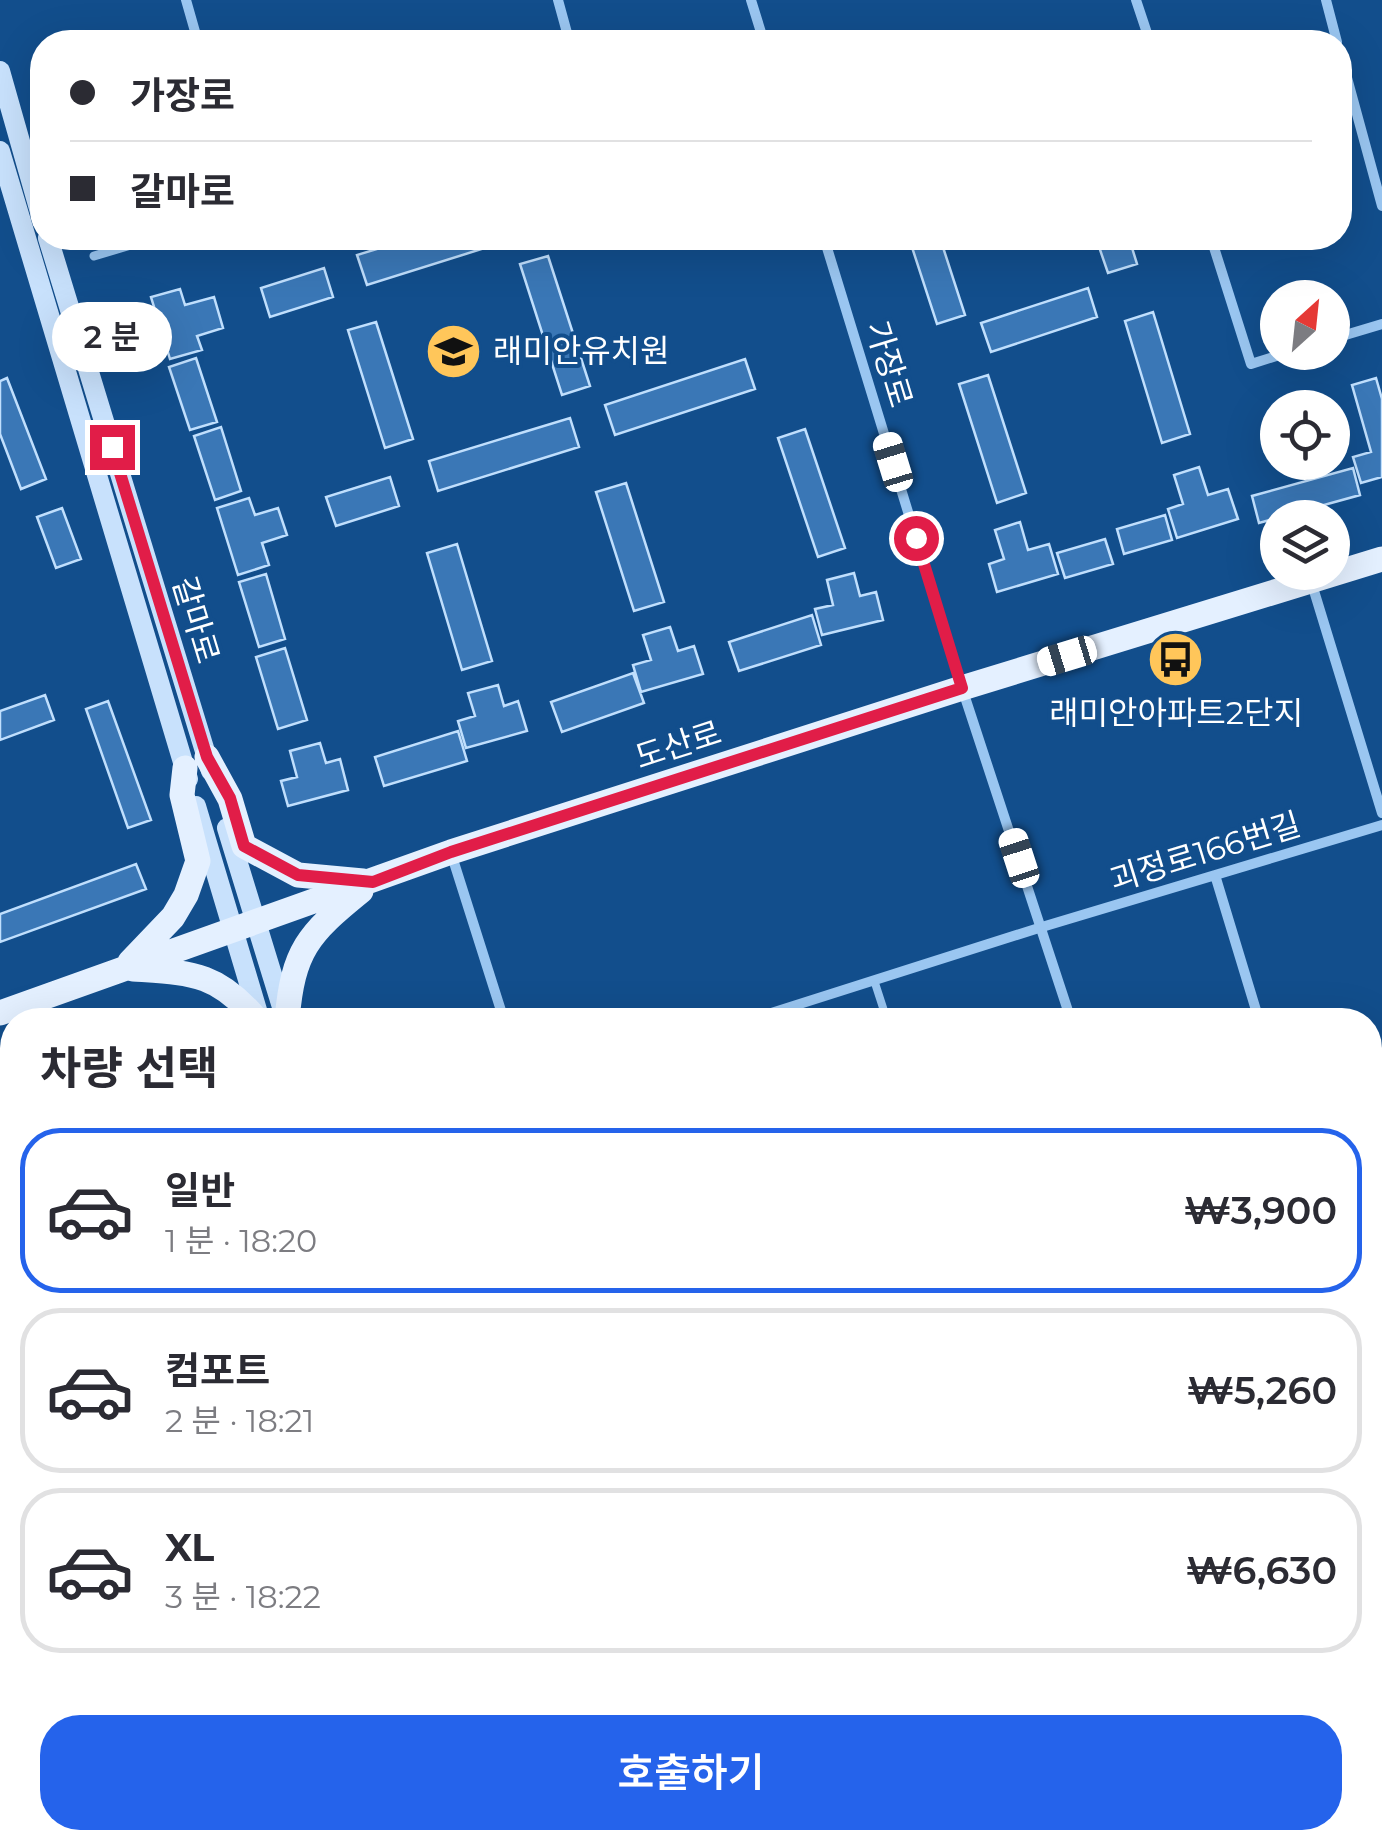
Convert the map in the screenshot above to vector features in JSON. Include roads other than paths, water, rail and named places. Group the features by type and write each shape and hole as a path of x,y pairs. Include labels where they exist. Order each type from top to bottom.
{"main road":[{"path":"0,71 30,177"},
{"name":"갈마로","path":"0,151 30,245"},
{"name":"갈마로","path":"32,250 196,763"},
{"name":"갈마로","path":"51,250 242,924 257,1008"},
{"name":"도산로","path":"1350,569 1382,559"},
{"name":"도산로","path":"14,1008 451,852 962,688 1285,590"},
{"path":"123,969 172,917 186,895 198,860 182,795 196,763 230,798 244,846 298,875 373,882"},
{"path":"287,1008 290,978 306,943 332,915 373,882"},
{"name":"갈마로","path":"242,924 280,1008"},
{"path":"123,969 194,973 238,998 248,1008"}],"street":[{"path":"186,0 195,30"},
{"path":"558,0 566,30"},
{"path":"751,0 760,30"},
{"path":"1136,0 1146,30"},
{"path":"1326,0 1335,30"},
{"path":"1352,96 1382,206"},
{"path":"94,256 114,250"},
{"name":"가장로","path":"828,250 962,688 1067,1008"},
{"path":"1215,250 1251,364 1260,361"},
{"path":"1350,334 1382,324"},
{"path":"1313,590 1382,814"},
{"name":"괴정로166번길","path":"786,1008 1382,825"},
{"path":"451,852 500,1008"},
{"path":"1215,875 1254,1008"}],"lane":[{"path":"874,980 882,1008"}],"place":[{"name":"래미안유치원","path":"454,351"},
{"name":"래미안아파트2단지","path":"1176,659"}]}
